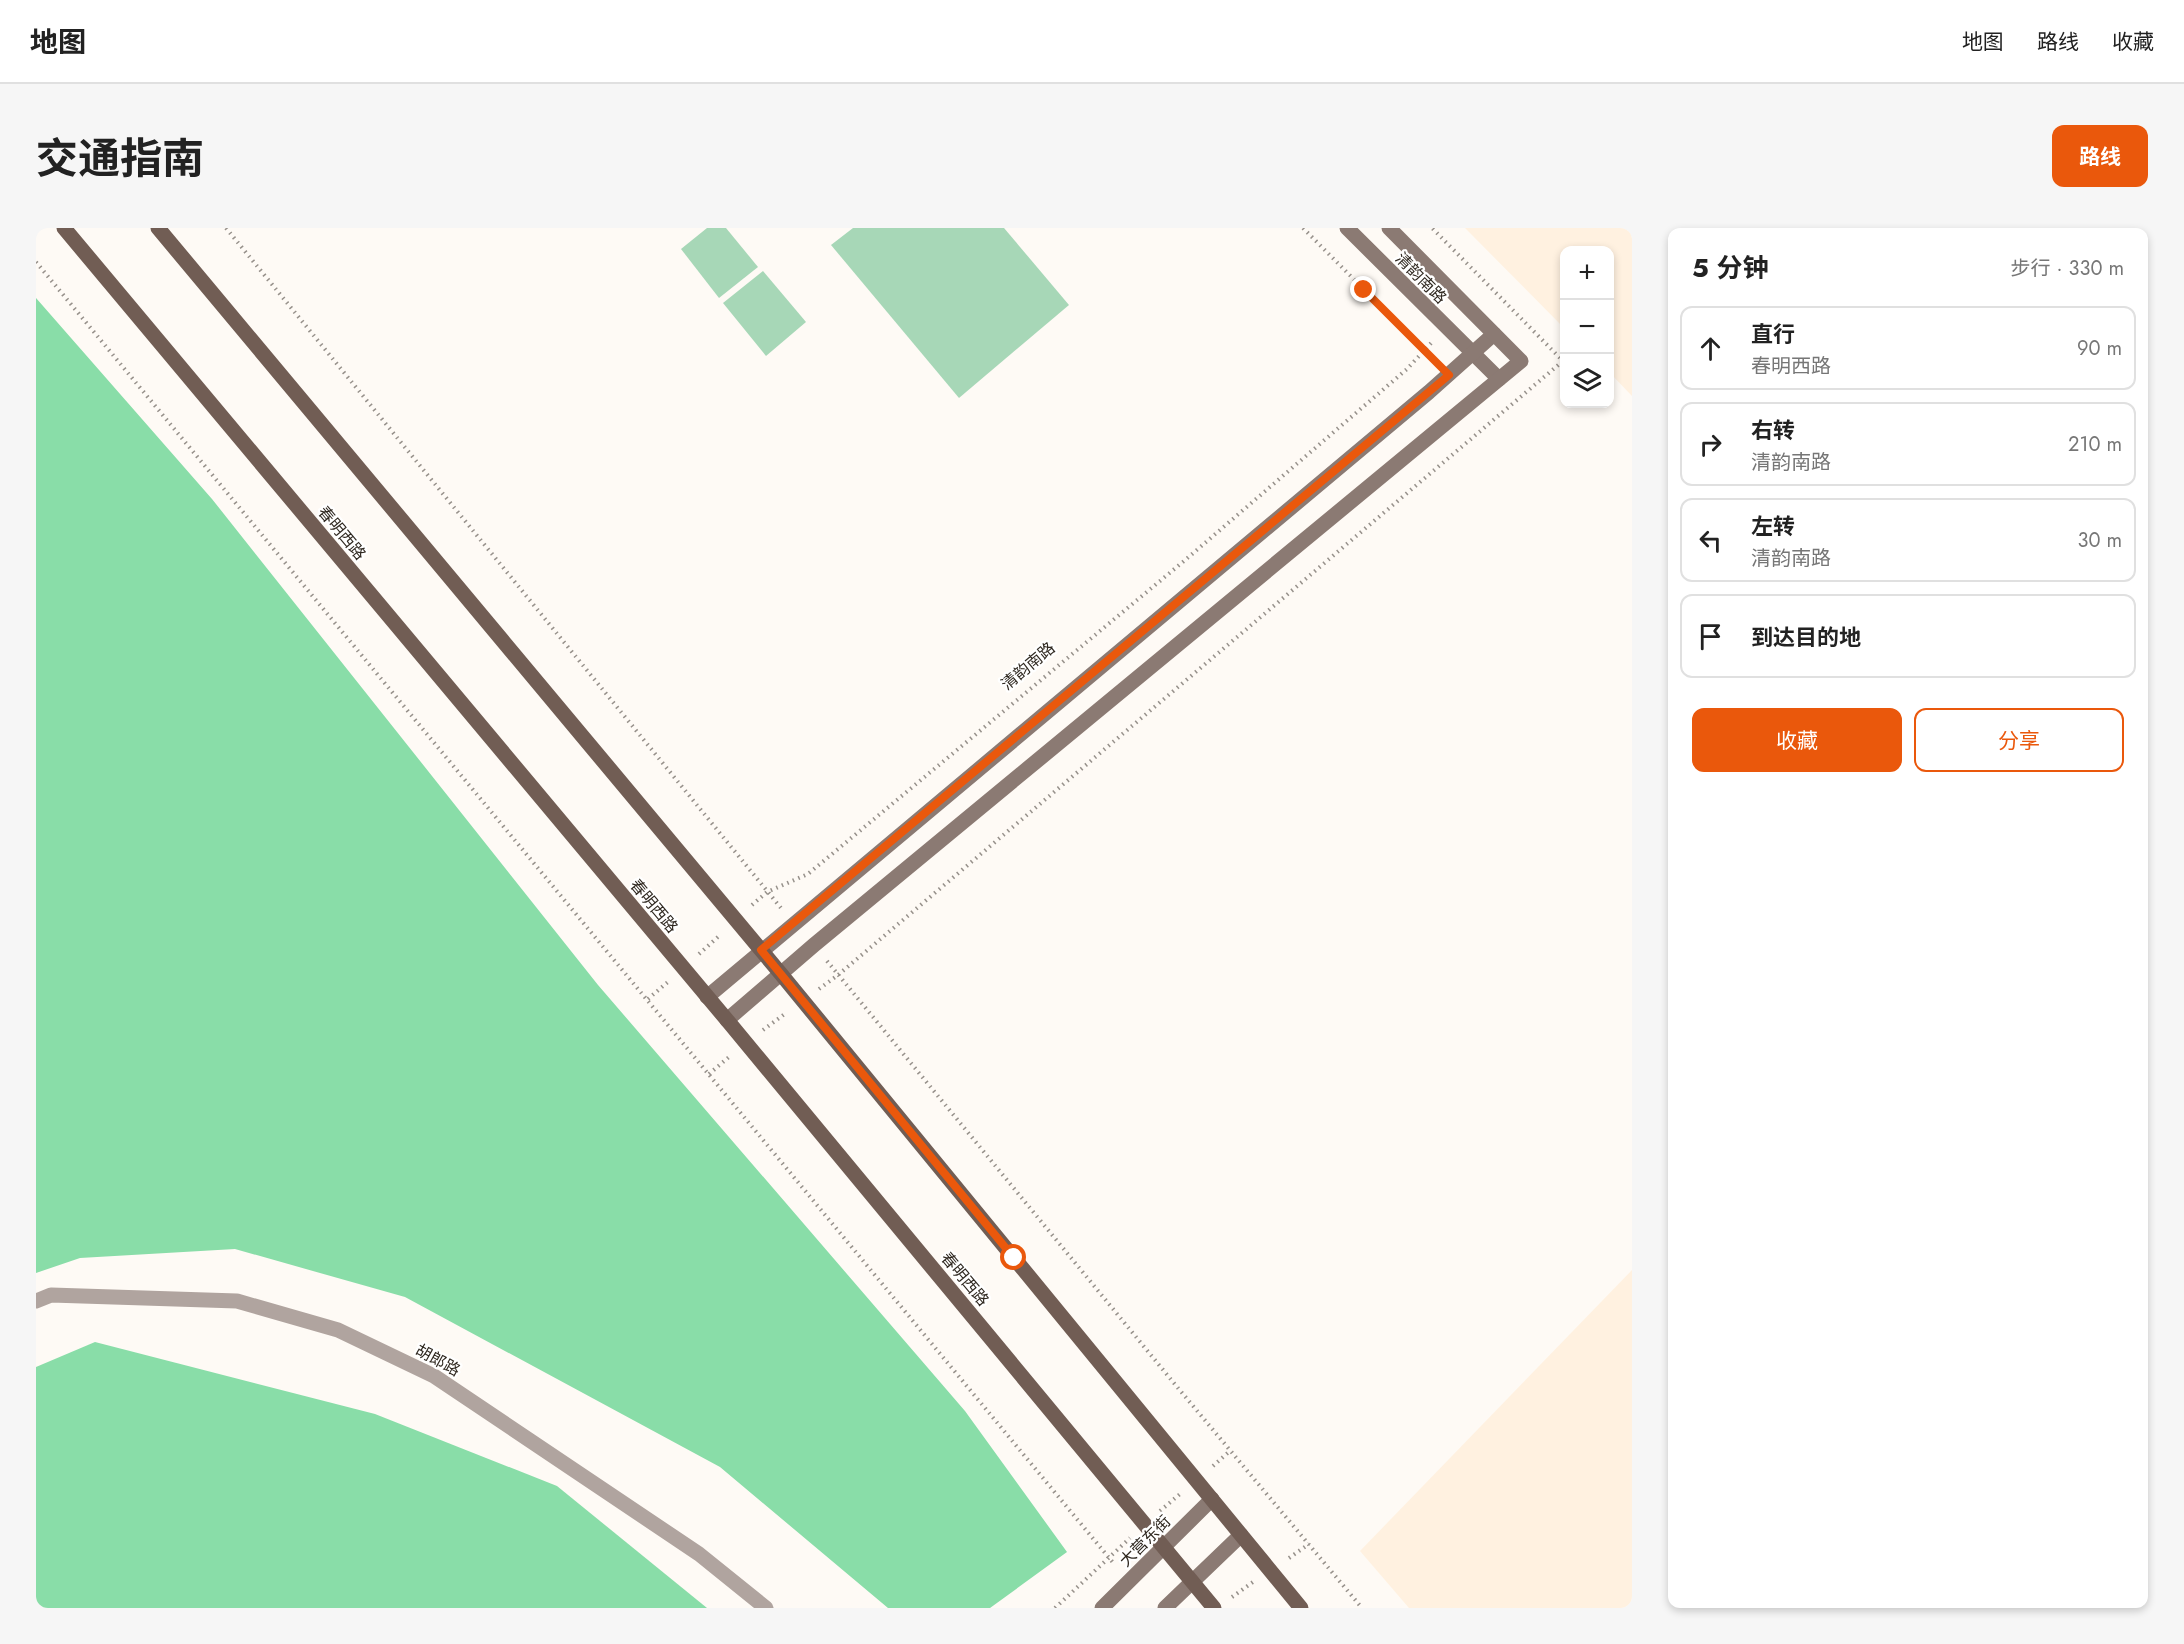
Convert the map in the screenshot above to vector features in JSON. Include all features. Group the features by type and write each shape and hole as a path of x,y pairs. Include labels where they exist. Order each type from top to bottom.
{"main road":[{"name":"春明西路","path":"64,228 708,997 1214,1608"},
{"path":"158,228 781,974 1302,1608"},
{"name":"清韵南路","path":"1347,228 1498,379"},
{"name":"清韵南路","path":"727,1020 1521,361 1389,228"},
{"path":"708,997 761,950 1449,375 1494,334"},
{"name":"大营东街","path":"1102,1608 1212,1499"},
{"path":"1166,1608 1240,1535"}],"street":[{"name":"胡郎路","path":"36,1301 51,1295 237,1301 338,1330 434,1376 699,1554 766,1608"}],"path":[{"path":"1303,228 1449,375"},
{"path":"36,262 1129,1582"},
{"name":"清韵南路","path":"1466,306 1487,284"},
{"name":"清韵南路","path":"648,999 767,892 807,874 1184,561 1407,369 1445,327"},
{"path":"1473,401 1492,420"}],"shaded area":[{"path":"1465,228 1632,228 1632,396 1614,377 1614,246 1560,246 1560,324"},
{"path":"1632,1270 1632,1608 1409,1608 1360,1551"}],"green space":[{"path":"707,228 726,228 758,267 719,298 681,249"},
{"path":"853,228 1004,228 1069,305 959,398 831,245"},
{"path":"763,271 806,322 766,356 723,303"},
{"path":"36,298 212,499 598,985 965,1411 1067,1552 990,1608 888,1608 720,1467 405,1297 235,1249 80,1258 36,1273"},
{"path":"95,1342 375,1414 557,1486 707,1608 36,1608 36,1367"}],"route":[{"path":"1014,1258 761,950 1449,375 1364,290"}]}
